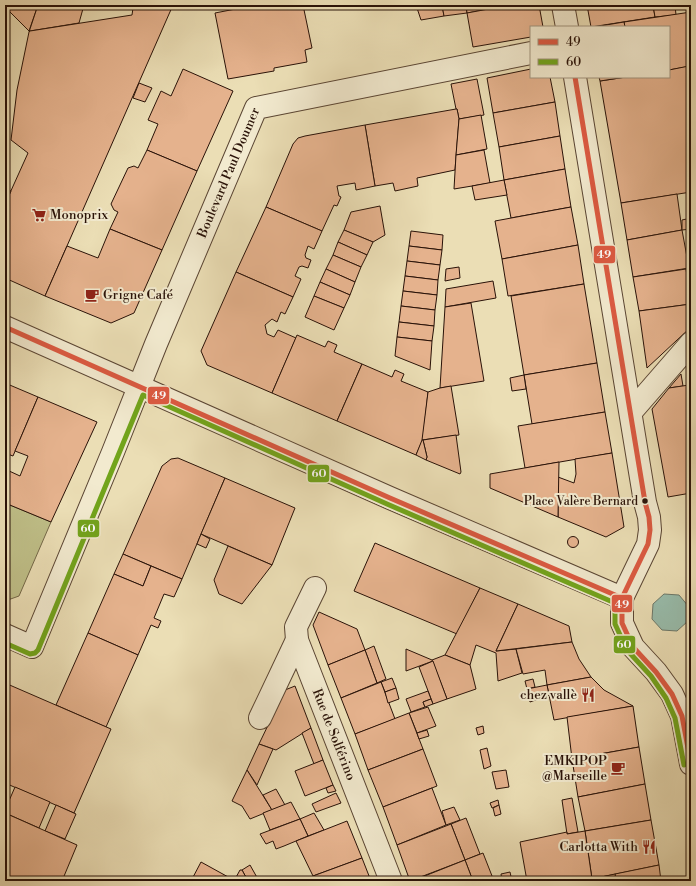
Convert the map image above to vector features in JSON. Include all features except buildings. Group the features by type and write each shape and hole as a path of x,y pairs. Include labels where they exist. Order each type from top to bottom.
{"street":[{"path":"563,5 567,26"},
{"name":"Boulevard Paul Doumer","path":"139,386 256,108 530,53"},
{"path":"575,78 645,502 649,516 650,530 648,544 622,598 622,623 633,647 656,672 672,694 682,716 691,764"},
{"path":"5,328 390,498 622,598"},
{"path":"631,412 691,343"},
{"path":"5,635 32,647 139,386"},
{"path":"260,718 296,640 296,627 315,588"},
{"name":"Rue de Solférino","path":"296,640 391,881"}],"green space":[{"path":"5,503 51,522 19,596 5,601"}],"shaded area":[{"path":"664,594 679,595 689,607 688,621 677,631 662,630 652,619 653,604"}],"transit line":[{"name":"49","path":"575,78 645,502 649,517 650,530 648,544 622,598 622,623 633,647 656,672 672,694 682,716 691,764"},
{"name":"49","path":"5,327 390,498 622,598"},
{"name":"60","path":"5,643 30,654 35,653 38,650 143,395 387,504 615,603 615,624 627,650 651,676 666,698 675,718 684,765"}],"place":[{"name":"Monoprix","path":"39,215"},
{"name":"Grigne Café","path":"92,295"},
{"name":"Place Valère Bernard","path":"645,501"},
{"name":"chez vallè","path":"588,695"},
{"name":"EMKIPOP @Marseille","path":"618,768"},
{"name":"Carlotta With","path":"649,847"}]}
